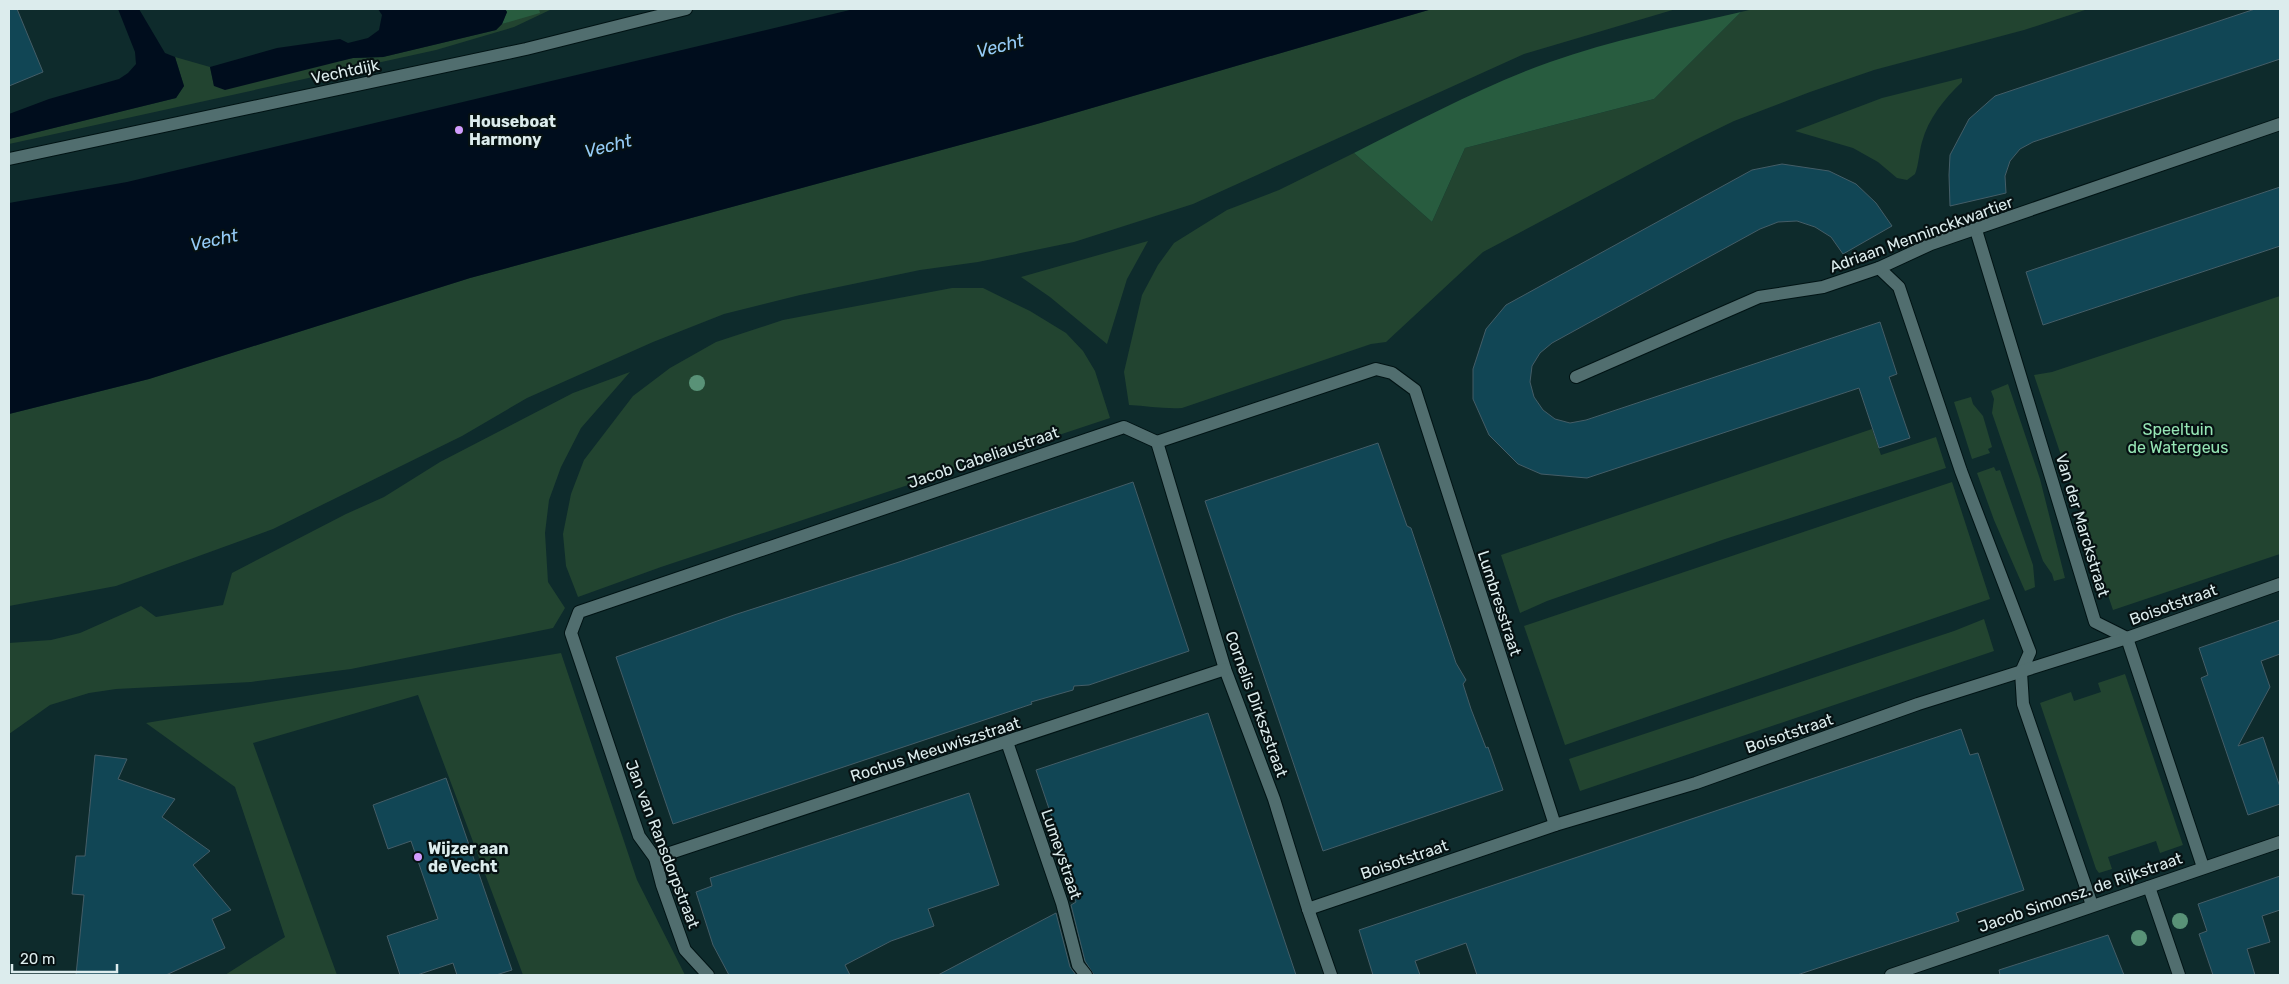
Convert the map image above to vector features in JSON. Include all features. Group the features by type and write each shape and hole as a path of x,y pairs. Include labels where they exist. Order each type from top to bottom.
{"street":[{"name":"Vechtdijk","path":"9,159 526,49 686,9"},
{"name":"Adriaan Menninckkwartier","path":"1576,376 1759,297 1823,287 1880,268 1931,244 2280,124"},
{"name":"Van der Marckstraat","path":"1976,230 2095,622 2127,638"},
{"path":"1880,268 1899,287 1962,470 2030,652 2021,672 2023,704 2092,905"},
{"name":"Lumbresstraat","path":"1158,442 1376,368 1392,373 1414,390 1556,825"},
{"name":"Jacob Cabeliaustraat","path":"571,633 579,612 1124,427 1158,442"},
{"name":"Cornelis Dirkszstraat","path":"1158,442 1225,669 1274,799 1308,909 1331,975"},
{"name":"Boisotstraat","path":"1308,909 1556,825 1696,783 1918,704 2127,638 2280,584"},
{"name":"Jan van Ransdorpstraat","path":"571,633 639,836 655,858 662,885 686,950 708,975"},
{"path":"2127,638 2203,868"},
{"name":"Rochus Meeuwiszstraat","path":"655,858 1225,669"},
{"name":"Lumeystraat","path":"1007,742 1062,903 1078,965 1086,975"},
{"name":"Jacob Simonsz. de Rijkstraat","path":"1891,975 2280,842"},
{"path":"2149,887 2179,975"}],"green space":[{"path":"505,9 539,9 540,13 502,24 507,12"},
{"path":"509,9 552,9 514,27 436,50 9,144 9,139 176,98 184,86 175,57 210,67 214,86 353,58 383,57 496,30 502,24 508,22"},
{"path":"1432,9 1676,9 1524,54 1193,204 1074,242 978,262 920,270 800,295 724,314 653,342 527,398 462,436 273,529 116,586 9,606 9,414 149,379 470,278 1037,124"},
{"path":"1753,9 2088,9 2024,30 1874,70 1734,121 1483,252 1386,342 1371,344 1182,408 1129,405 1124,372 1142,295 1158,265 1174,243 1227,210 1279,190 1354,153 1432,222 1465,148 1654,99 1741,12"},
{"path":"1741,12 1654,99 1465,148 1432,222 1354,153 1426,116 1525,71 1621,40"},
{"path":"1962,78 1962,82 1943,102 1928,125 1915,174 1907,180 1897,178 1878,162 1853,148 1795,131 1882,98"},
{"path":"1148,241 1127,279 1107,344 1050,297 1021,277"},
{"path":"952,288 983,288 1030,311 1066,333 1083,351 1095,371 1110,418 661,567 578,597 566,566 563,534 571,494 584,460 633,396 670,368 716,342 783,320"},
{"name":"Speeltuin de Watergeus","path":"2280,296 2280,554 2113,610 2034,375 2052,372"},
{"path":"630,372 581,428 561,467 549,500 545,533 548,582 565,608 553,628 351,669 251,682 116,689 89,693 50,705 9,734 9,643 51,640 80,633 141,606 156,617 223,605 232,573 346,514 384,497 440,462 573,393"},
{"path":"2008,384 2040,479 2065,578 2054,581 2052,574 2043,561 1992,413 1994,399 1991,391"},
{"path":"1971,397 1973,404 1983,416 1992,447 1988,449 1990,453 1972,459 1954,402"},
{"path":"1872,429 1881,455 1936,437 1946,468 1725,539 1547,601 1520,613 1501,555"},
{"path":"1994,467 1996,471 2000,470 2033,565 2035,587 2025,591 1994,520 1977,473"},
{"path":"1952,482 1990,599 1565,745 1524,626"},
{"path":"1984,619 1994,651 1580,791 1569,759 1954,631"},
{"path":"561,653 637,880 685,975 523,975 418,695 253,743 337,975 225,975 285,937 235,787 146,723"},
{"path":"2125,674 2183,845 2160,853 2156,841 2108,857 2112,869 2099,873 2096,869 2040,703 2071,692 2074,701 2101,692 2098,683"}],"water":[{"path":"118,9 139,9 165,53 175,57 184,86 176,98 9,139 9,114 49,99 119,79 136,64 135,52"},
{"path":"378,9 505,9 507,12 502,24 496,30 383,57 353,58 225,90 214,86 210,67 277,48 340,39 348,43 368,38 379,30 382,15"},
{"name":"Vecht","path":"854,9 1432,9 1037,124 470,278 149,379 9,414 9,203 127,182"}],"building":[{"path":"9,9 17,9 43,72 9,86"},
{"path":"2255,9 2280,9 2280,59 2033,142 2020,149 2010,161 2005,176 2006,193 1950,206 1950,155 1969,119 1995,96"},
{"path":"1782,164 1829,171 1856,184 1876,203 1892,226 1843,254 1831,237 1815,227 1797,221 1778,222 1760,229 1552,343 1540,353 1532,366 1530,382 1534,397 1543,410 1555,419 1570,423 1586,420 1880,322 1897,374 1889,377 1910,438 1879,448 1859,388 1587,478 1541,474 1518,464 1489,435 1473,399 1473,369 1486,329 1506,305 1752,170"},
{"path":"2280,187 2280,246 2043,325 2026,272"},
{"path":"1378,443 1407,526 1411,528 1456,663 1466,680 1463,684 1471,709 1486,748 1488,747 1503,790 1323,851 1205,501"},
{"path":"1133,482 1189,651 1089,685 1074,686 1073,690 1031,702 1032,704 673,824 616,657 734,615 899,562"},
{"path":"2280,620 2280,654 2261,661 2270,687 2238,746 2263,737 2280,787 2280,804 2248,815 2201,678 2208,675 2199,648"},
{"path":"1208,713 1296,975 1094,975 1085,961 1071,905 1076,902 1065,877 1071,874 1036,770"},
{"path":"1961,729 1970,755 1978,753 2024,890 1956,913 1959,921 1797,975 1477,975 1466,943 1415,961 1420,975 1373,975 1359,930"},
{"path":"95,755 127,759 118,779 175,799 162,817 210,851 193,865 231,910 212,919 225,948 166,975 76,975 84,895 72,894 76,856 85,856"},
{"path":"446,778 512,970 496,975 457,975 453,963 417,975 400,975 387,936 438,919 411,841 388,849 373,805"},
{"path":"969,793 999,885 928,909 934,926 891,941 845,965 850,975 729,975 713,945 696,892 712,886 710,878"},
{"path":"2280,876 2280,910 2262,916 2270,942 2247,949 2255,975 2213,975 2199,934 2207,931 2198,904"},
{"path":"1056,913 1070,967 1076,975 938,975"},
{"path":"2108,935 2124,975 2000,975 1999,970"}],"place":[{"name":"Houseboat Harmony","path":"459,130"},
{"name":"Wijzer aan de Vecht","path":"418,857"}]}
